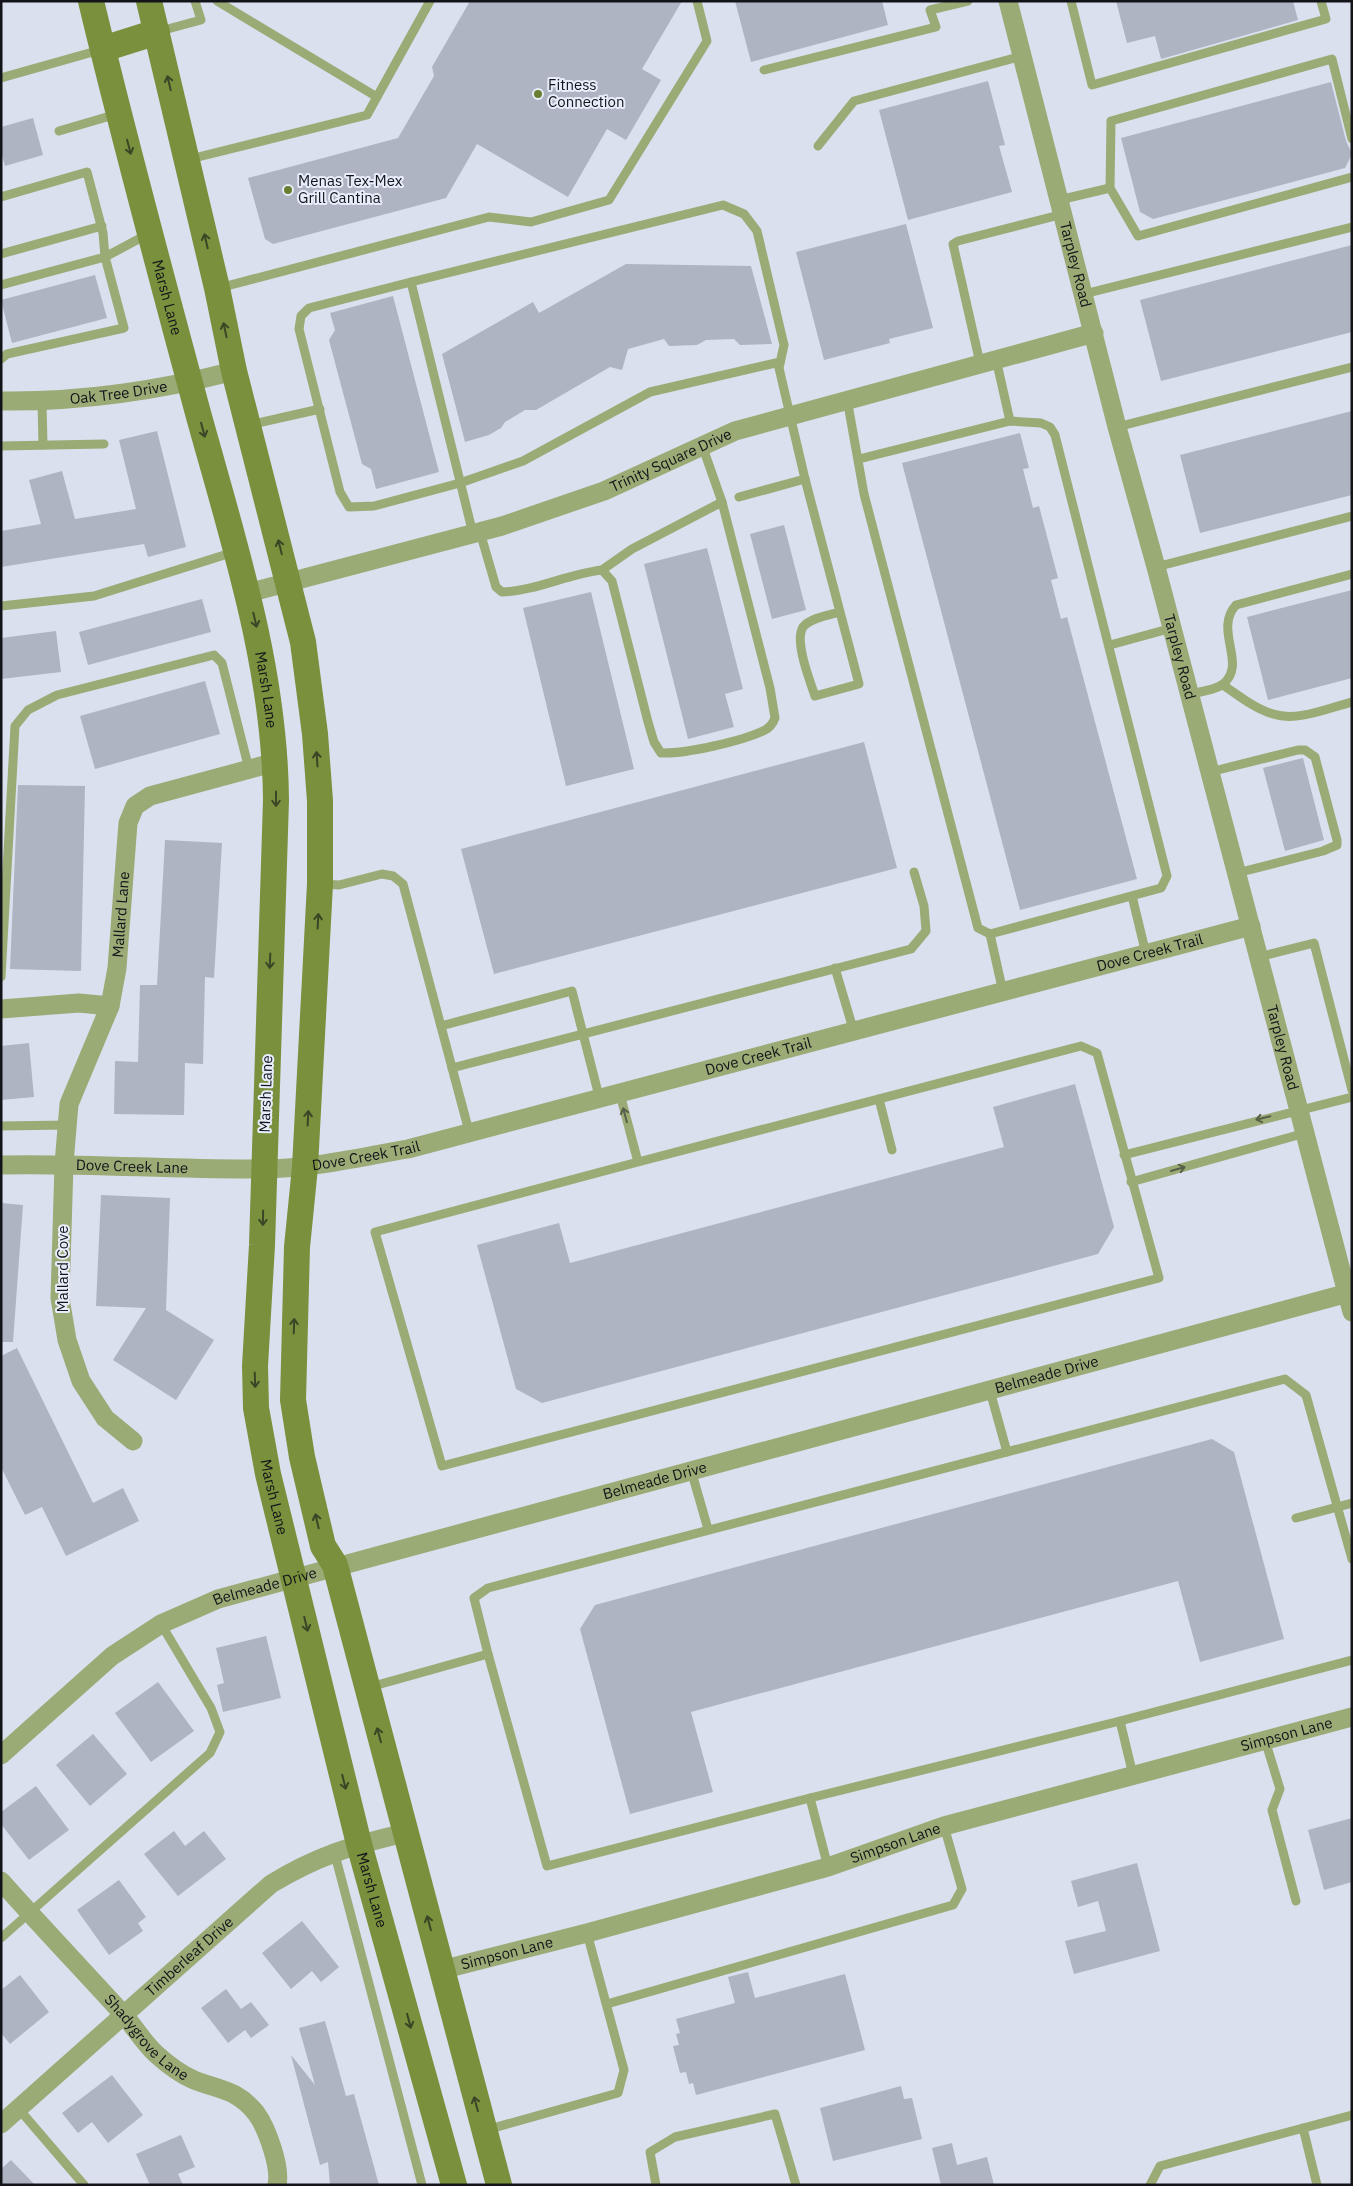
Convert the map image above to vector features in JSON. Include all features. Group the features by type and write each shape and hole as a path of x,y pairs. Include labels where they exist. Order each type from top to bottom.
{"main road":[{"name":"Marsh Lane","path":"91,1 190,383 248,593 259,640 276,762 262,1246 255,1366 256,1408 268,1474 295,1577 359,1844 454,2185"},
{"path":"149,1 217,288 234,371 304,642 315,734 320,801 320,884 305,1167 297,1247 293,1400 302,1457 323,1546 335,1565 483,2131 499,2185"},
{"path":"103,49 157,32"}],"street":[{"name":"Tarpley Road","path":"1008,1 1117,427 1190,694 1298,1110 1350,1299"},
{"name":"Trinity Square Drive","path":"248,593 476,533 604,491 735,430 1094,333"},
{"name":"Oak Tree Drive","path":"1,401 42,402 143,392 190,383 234,371"},
{"name":"Mallard Lane","path":"64,1164 69,1104 110,1006 117,968 128,824 135,806 150,796 276,762"},
{"name":"Dove Creek Trail","path":"263,1170 305,1167 408,1149 470,1134 1251,926"},
{"path":"1,1010 79,1003 110,1006"},
{"name":"Dove Creek Lane","path":"1,1165 64,1164 263,1170"},
{"name":"Mallard Cove","path":"64,1164 60,1298 67,1340 81,1381 105,1418 133,1441"},
{"name":"Belmeade Drive","path":"1,1755 112,1656 161,1624 218,1599 335,1565 691,1470 1350,1299"},
{"name":"Simpson Lane","path":"441,1970 587,1933 828,1867 944,1826 1352,1717"},
{"name":"Timberleaf Drive","path":"1,2124 271,1884 301,1865 334,1851 405,1833"},
{"name":"Shadygrove Lane","path":"1,1881 124,2015 155,2053 173,2069 193,2080 222,2087 241,2097 256,2114 269,2138 279,2177 277,2185"}],"lane":[{"path":"157,32 201,20 195,1"},
{"path":"217,1 376,97"},
{"path":"187,160 367,114 430,1"},
{"path":"217,288 489,217 531,222 609,200 707,41 697,1"},
{"path":"764,70 936,27 930,10 968,1"},
{"path":"1071,1 1092,85 1326,19 1321,1"},
{"path":"1,78 103,49"},
{"path":"818,146 854,101 1022,56"},
{"path":"1352,140 1332,59 1111,120 1110,188 1138,236 1352,177"},
{"path":"59,131 120,113"},
{"path":"1,197 87,172 102,226 105,257 124,328 7,354 1,359"},
{"path":"1010,421 988,361 953,244 958,240 1061,207 1110,188"},
{"path":"780,362 650,392 522,461 460,483 374,506 350,507 340,492 299,329 301,316 309,308 723,205 744,214 756,231 784,346 780,362 788,415 840,612 858,684 815,696 800,645 800,636 804,626 813,620 840,612"},
{"path":"1,254 102,226"},
{"path":"1084,294 1352,227"},
{"path":"1,285 105,257 151,233"},
{"path":"411,282 460,483 496,587 502,592 519,592 582,572 602,570 632,549 722,502"},
{"path":"1117,427 1352,367"},
{"path":"847,399 864,494 978,928 990,934 1161,888 1167,876 1110,645 1055,435 1050,427 1041,423 1010,421 859,459"},
{"path":"42,402 43,445"},
{"path":"249,425 320,409"},
{"path":"1,446 104,444"},
{"path":"602,570 612,581 648,722 654,742 661,753 673,754 704,747 767,729 775,718 770,688 722,502 702,445"},
{"path":"739,497 805,479"},
{"path":"1156,567 1352,516"},
{"path":"1,606 94,596 237,552"},
{"path":"1190,694 1223,685 1231,674 1233,657 1226,623 1229,613 1236,605 1352,574"},
{"path":"1110,645 1172,628"},
{"path":"1,977 15,726 28,710 57,695 214,655 222,663 249,769"},
{"path":"1223,685 1265,711 1285,717 1301,715 1352,702"},
{"path":"1210,772 1298,750 1310,753 1315,757 1337,845 1323,851 1237,873"},
{"path":"452,1068 911,949 926,931 924,906 914,872"},
{"path":"320,884 339,885 382,874 393,876 403,884 470,1134"},
{"path":"1132,896 1146,954"},
{"path":"990,934 1004,992"},
{"path":"1259,956 1314,943 1352,1090"},
{"path":"835,968 854,1032"},
{"path":"441,1026 572,991 600,1100"},
{"path":"1080,1046 1097,1054 1159,1278 442,1466 375,1232 879,1099 1080,1046"},
{"path":"620,1094 638,1162"},
{"path":"1124,1155 1352,1097"},
{"path":"879,1099 892,1150"},
{"path":"1,1126 68,1125"},
{"path":"1131,1182 1305,1134"},
{"path":"1352,1559 1306,1395 1285,1379 488,1588 474,1598 547,1866 1120,1721 1352,1660"},
{"path":"990,1391 1007,1452"},
{"path":"691,1470 708,1529"},
{"path":"1296,1518 1352,1503"},
{"path":"1,1938 210,1753 220,1732 212,1708 161,1624"},
{"path":"367,1688 488,1654"},
{"path":"1120,1721 1133,1775"},
{"path":"1265,1740 1280,1789 1272,1810 1296,1901"},
{"path":"810,1798 828,1867"},
{"path":"607,2004 953,1905 962,1889 944,1826"},
{"path":"334,1851 422,2185"},
{"path":"483,2131 618,2093 624,2070 587,1933"},
{"path":"18,2108 84,2185"},
{"path":"656,2185 650,2152 658,2147 675,2137 775,2114 796,2185"},
{"path":"1150,2185 1160,2166 1352,2115"},
{"path":"1303,2128 1318,2185"}],"building":[{"name":"Fitness Connection","path":"470,1 682,1 642,69 661,80 626,140 607,129 568,197 477,144 446,198 273,244 265,239 248,178 398,138 434,76 432,67"},
{"path":"735,1 882,1 888,25 751,62"},
{"path":"1116,1 1293,1 1298,20 1161,59 1155,36 1127,43"},
{"path":"988,81 1005,145 999,146 1012,192 908,220 879,110"},
{"path":"1331,82 1346,141 1352,154 1345,168 1153,219 1140,212 1121,138"},
{"path":"33,118 43,155 5,166 1,151 1,127"},
{"path":"906,224 933,328 889,339 890,343 824,360 796,252"},
{"path":"1352,245 1352,332 1161,381 1140,300"},
{"path":"626,264 751,266 772,344 740,345 734,339 706,340 697,345 669,346 664,339 628,349 622,370 610,367 536,410 525,410 505,422 501,428 489,435 465,442 442,354 533,302 539,313"},
{"path":"95,275 107,318 12,343 1,300"},
{"path":"393,296 439,472 376,489 371,469 362,464 329,340 335,330 330,313"},
{"path":"1352,411 1352,495 1200,533 1180,455"},
{"path":"157,431 186,547 148,557 144,544 1,567 1,531 41,524 29,480 62,471 75,519 136,509 119,440"},
{"path":"1020,433 1029,468 1023,469 1033,508 1039,506 1058,578 1051,580 1061,619 1067,617 1137,879 1020,910 902,463"},
{"path":"784,525 806,610 772,619 750,534"},
{"path":"707,548 743,689 725,694 734,727 688,739 644,564"},
{"path":"1352,590 1352,678 1268,700 1247,617"},
{"path":"591,592 634,769 566,786 523,608"},
{"path":"202,599 211,632 88,665 79,632"},
{"path":"56,631 61,672 1,679 1,638"},
{"path":"205,681 220,734 95,769 80,716"},
{"path":"864,742 897,868 494,974 461,849"},
{"path":"1303,758 1324,840 1285,851 1263,768"},
{"path":"18,785 85,786 81,971 10,969"},
{"path":"165,840 222,843 214,978 205,977 203,1064 185,1063 184,1115 114,1114 115,1061 138,1062 140,985 157,985"},
{"path":"29,1043 34,1097 1,1100 1,1046"},
{"path":"1075,1084 1114,1227 1098,1254 542,1403 516,1389 477,1245 559,1223 570,1263 1004,1147 993,1107"},
{"path":"101,1195 170,1198 166,1310 214,1340 176,1400 113,1360 146,1308 96,1306"},
{"path":"1,1203 23,1205 13,1342 1,1342"},
{"path":"17,1348 93,1503 123,1488 139,1521 66,1556 42,1507 25,1515 1,1467 1,1356"},
{"path":"1212,1439 1234,1452 1284,1639 1200,1662 1178,1581 691,1712 713,1792 630,1814 580,1629 595,1605"},
{"path":"266,1636 281,1698 223,1712 217,1685 224,1683 216,1648"},
{"path":"158,1682 194,1731 151,1762 115,1713"},
{"path":"93,1734 127,1774 90,1806 56,1765"},
{"path":"36,1786 69,1830 29,1860 1,1824 1,1812"},
{"path":"1352,1818 1352,1882 1324,1890 1308,1830"},
{"path":"174,1831 185,1846 204,1831 226,1859 178,1896 144,1854"},
{"path":"1137,1863 1160,1951 1074,1974 1065,1941 1106,1931 1098,1901 1078,1907 1071,1881"},
{"path":"119,1880 146,1917 138,1923 143,1931 109,1955 77,1910"},
{"path":"302,1921 339,1967 321,1982 312,1971 291,1989 262,1953"},
{"path":"748,1972 755,1998 845,1974 865,2050 696,2095 693,2083 689,2084 686,2072 680,2073 673,2046 679,2045 676,2034 680,2033 676,2019 735,2003 728,1977"},
{"path":"20,1975 49,2012 10,2044 1,2033 1,1990"},
{"path":"226,1989 241,2009 251,2002 269,2025 251,2038 245,2030 228,2043 201,2008"},
{"path":"325,2021 346,2096 354,2094 379,2185 330,2185 328,2162 320,2165 291,2055 315,2085 299,2028"},
{"path":"112,2075 143,2115 108,2143 92,2122 78,2133 62,2113"},
{"path":"901,2086 904,2099 912,2098 922,2139 833,2161 820,2108"},
{"path":"181,2135 195,2167 178,2174 183,2185 150,2185 136,2154"},
{"path":"952,2143 957,2165 987,2157 994,2185 941,2185 932,2148"},
{"path":"11,2160 35,2185 1,2185 1,2169"}],"place":[{"name":"Fitness Connection","path":"538,94"},
{"name":"Menas Tex-Mex Grill Cantina","path":"288,190"}]}
